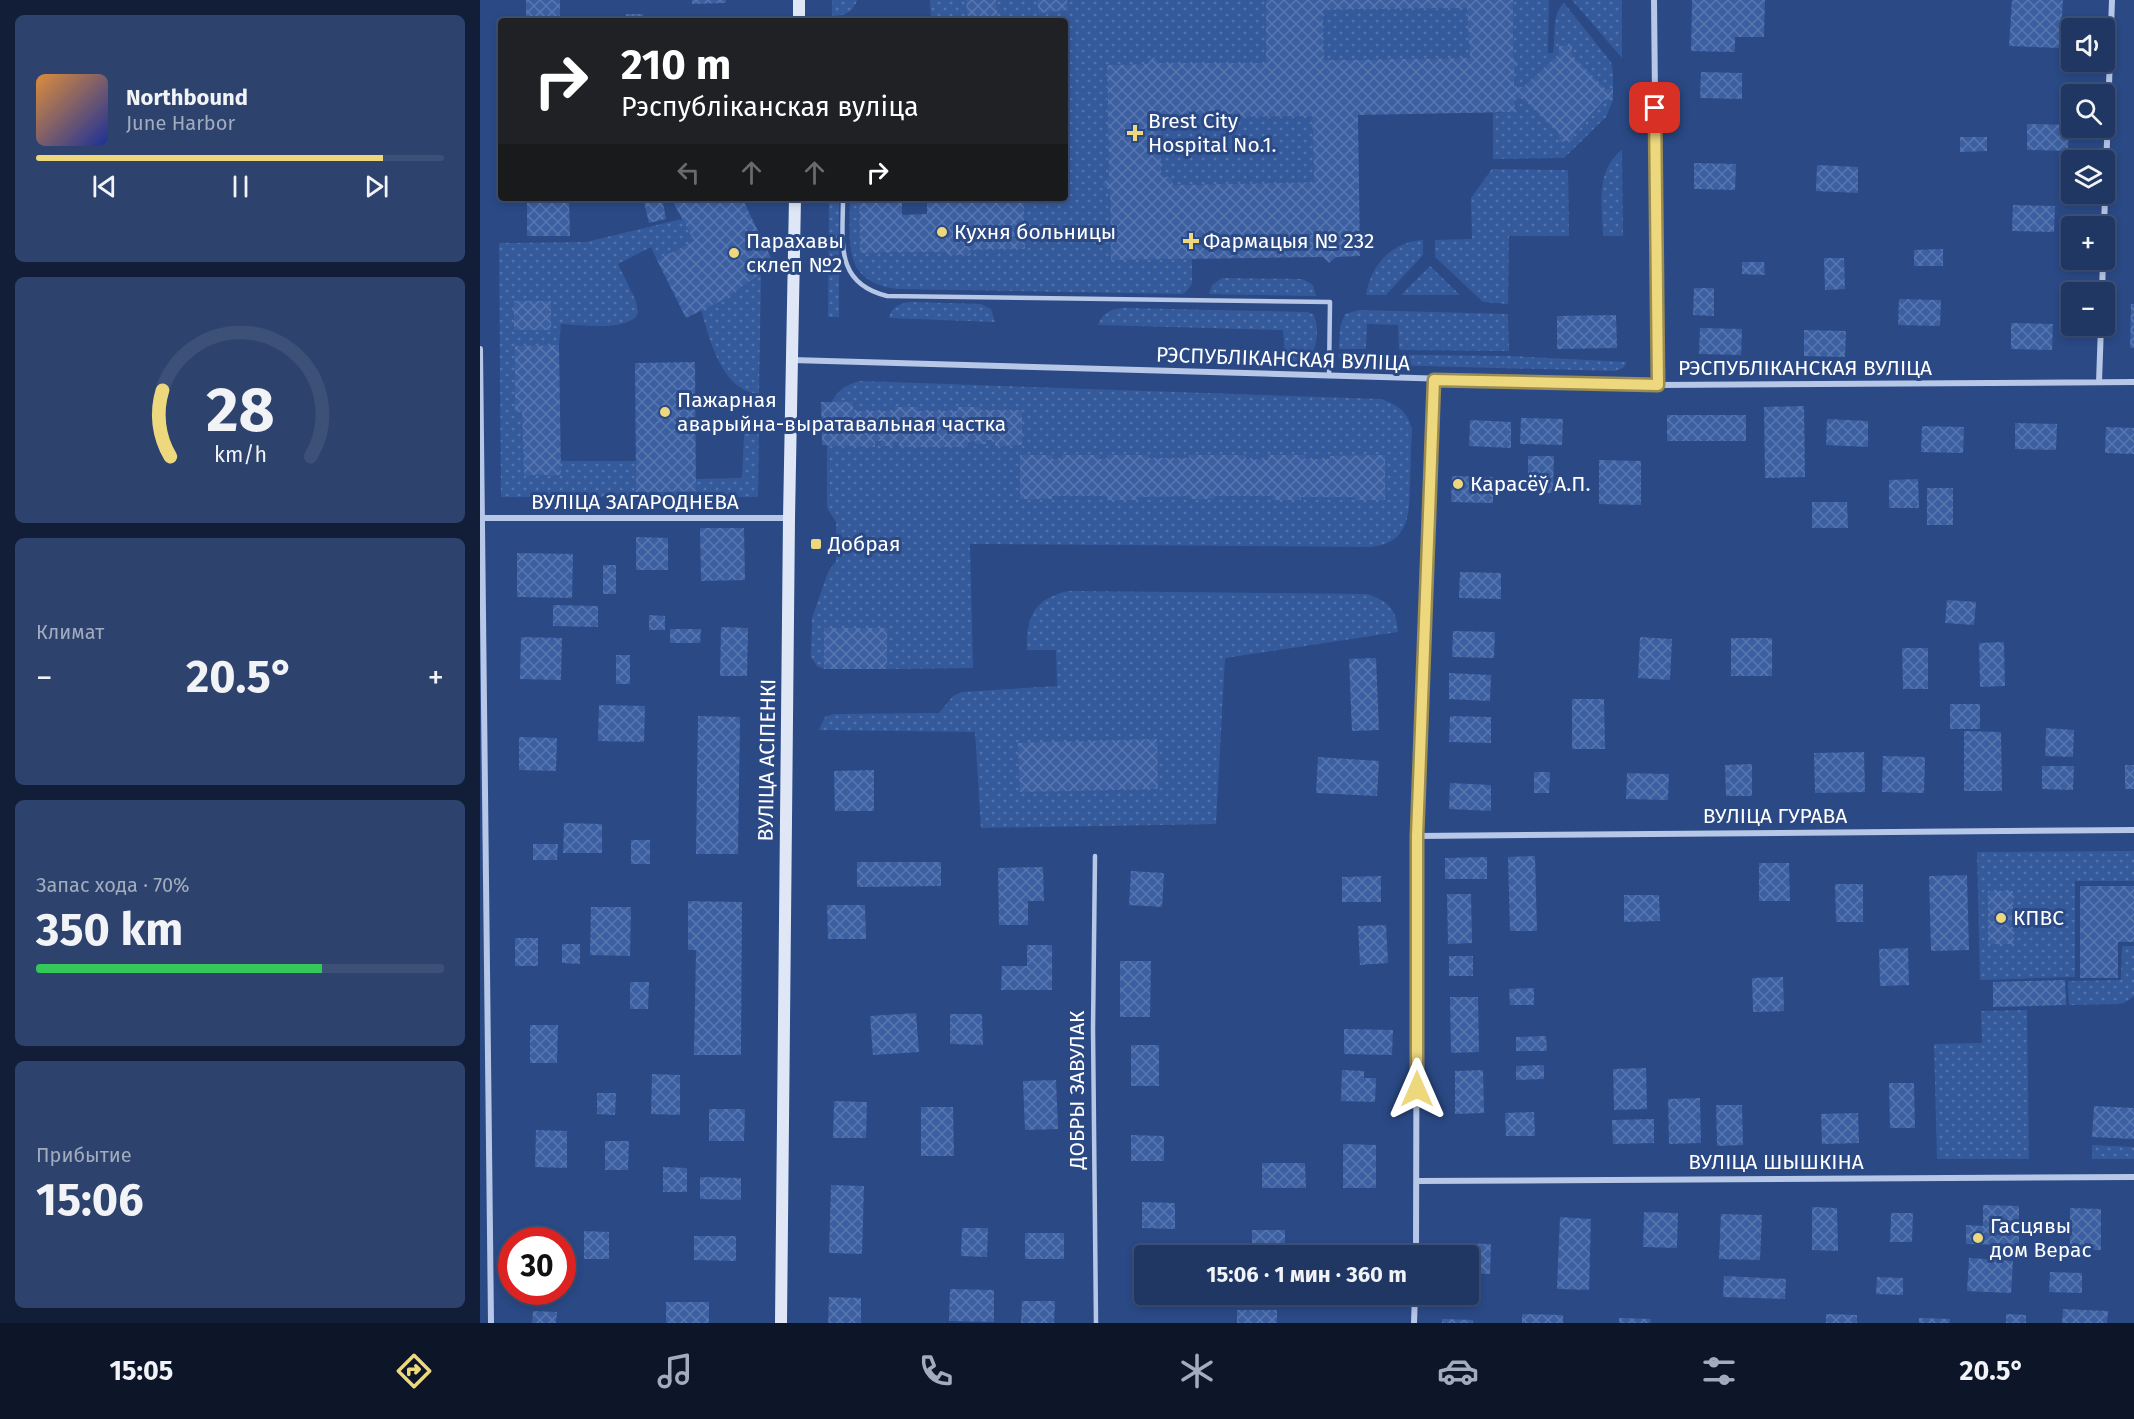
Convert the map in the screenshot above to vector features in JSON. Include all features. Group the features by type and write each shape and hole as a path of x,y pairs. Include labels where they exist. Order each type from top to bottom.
{"main road":[{"path":"799,0 799,18"},
{"name":"ВУЛІЦА АСІПЕНКІ","path":"781,1323 789,519 795,201"}],"street":[{"path":"1654,0 1658,385"},
{"path":"2104,216 2112,0"},
{"path":"2099,382 2101,336"},
{"path":"480,349 491,1323"},
{"name":"РЭСПУБЛІКАНСКАЯ ВУЛІЦА","path":"792,360 1658,385 2134,382"},
{"path":"1416,1245 1417,836 1434,380"},
{"name":"ВУЛІЦА ЗАГАРОДНЕВА","path":"481,518 789,519"},
{"name":"ВУЛІЦА ГУРАВА","path":"1417,836 2134,830"},
{"name":"ВУЛІЦА ШЫШКІНА","path":"1417,1181 2134,1177"},
{"path":"1414,1323 1415,1305"}],"lane":[{"path":"843,201 845,262 851,276 874,292 887,296 1330,302 1329,376"},
{"name":"ДОБРЫ ЗАВУЛАК","path":"1095,856 1093,1029 1096,1323"}],"shaded area":[{"path":"832,0 857,1 847,13 832,16"},
{"path":"930,0 1266,0 1266,63 1160,63 1154,57 1147,64 1107,65 1109,177 1103,184 1110,191 1111,260 1192,259 1192,284 1186,292 1182,294 898,289 880,285 866,278 858,269 850,245 850,201 859,201 860,253 947,252 948,255 970,256 970,250 1025,249 1024,201 1068,201 1068,18 931,18"},
{"path":"1513,0 1549,0 1548,53 1553,53 1557,13 1564,3 1611,62 1613,89 1606,89 1572,55 1559,46 1559,54 1523,87 1514,87 1514,69 1519,63 1513,58"},
{"path":"1572,0 1622,0 1622,58"},
{"path":"1467,8 1470,58 1324,60 1323,10"},
{"path":"1514,98 1523,99 1559,134 1560,142 1573,141 1573,134 1604,100 1613,100 1606,117 1564,158 1493,159 1493,113 1514,112"},
{"path":"1312,116 1314,182 1173,185 1172,177 1161,176 1161,118"},
{"path":"1622,150 1623,236 1603,236 1601,201 1604,178 1613,158"},
{"path":"1492,169 1568,170 1569,236 1509,236 1508,304 1483,302 1435,257 1435,240 1472,239 1471,198"},
{"path":"829,201 839,201 839,317 828,317"},
{"path":"682,219 694,241 657,260 651,247 618,264 636,301 638,312 636,317 611,326 561,324 559,345 515,346 515,412 522,412 524,475 560,475 561,461 636,461 636,491 696,491 696,479 742,478 744,435 750,424 759,420 758,497 501,497 499,243 586,242"},
{"path":"1423,240 1423,255 1386,295 1366,295 1373,274 1385,257 1402,245"},
{"path":"1430,266 1460,295 1401,295"},
{"path":"761,272 759,394 746,390 726,374 713,349 701,310"},
{"path":"1222,278 1302,279 1313,285 1316,296 1209,294 1212,285"},
{"path":"909,302 981,304 991,309 995,322 889,318 896,307"},
{"path":"1122,308 1307,312 1313,314 1316,322 1316,340 1314,350 1309,357 1296,364 1286,361 1283,330 1098,325 1107,313"},
{"path":"1359,310 1508,314 1509,351 1399,350 1398,325 1367,324 1366,349 1339,349 1340,327 1345,314"},
{"path":"1338,354 1509,356 1627,362 1623,368 1615,371 1350,364 1341,361"},
{"path":"860,381 1381,399 1401,410 1412,429 1408,514 1401,533 1384,544 1371,547 970,544 973,668 887,669 887,628 824,628 824,669 817,666 811,657 812,618 828,572 836,561 836,522 827,508 827,417 838,393 847,386"},
{"path":"1068,591 1367,594 1390,607 1396,617 1398,632 1225,658 1216,824 981,828 975,732 819,730 825,717 833,714 939,713 953,696 962,692 1057,686 1056,650 1027,650 1028,628 1034,611 1040,604 1056,594"},
{"path":"2134,851 2134,881 2075,881 2075,977 1980,980 1977,852"},
{"path":"2122,946 2134,946 2134,996 2124,1003 2117,1004 2069,1005 2068,981 2121,980"},
{"path":"2027,1010 2029,1159 1937,1159 1934,1044 1982,1043 1981,1011"},
{"path":"2092,1145 2134,1147 2134,1159 2092,1159"}],"building":[{"path":"526,0 560,0 560,18 526,18"},
{"path":"692,0 726,0 726,3 692,4"},
{"path":"966,0 996,0 998,18 968,18"},
{"path":"1037,0 1067,0 1068,10 1039,13"},
{"name":"Brest City Hospital No.1.","path":"1266,0 1513,0 1513,58 1519,63 1514,69 1514,87 1523,87 1559,54 1559,46 1572,46 1572,55 1606,89 1613,89 1613,100 1604,100 1573,134 1573,141 1559,142 1559,134 1523,99 1514,98 1515,112 1358,115 1360,256 1336,257 1329,263 1323,257 1111,260 1110,191 1102,184 1109,177 1107,65 1147,64 1154,57 1160,63 1266,63","holes":["1467,8 1470,58 1324,60 1323,10","1312,116 1314,182 1173,185 1172,177 1161,176 1161,118"]},
{"path":"1692,0 1765,0 1764,37 1735,37 1735,52 1691,51"},
{"path":"2012,0 2063,0 2060,48 2009,46"},
{"path":"626,14 643,14 643,18 626,18"},
{"path":"1701,72 1742,73 1742,99 1700,98"},
{"path":"2027,124 2061,125 2061,138 2068,138 2068,150 2027,150"},
{"path":"1960,137 1987,137 1987,151 1960,152"},
{"path":"1694,163 1736,164 1735,190 1694,189"},
{"path":"1817,165 1858,167 1858,193 1816,191"},
{"path":"527,201 569,201 570,236 527,236"},
{"path":"644,201 663,201 666,219 649,223"},
{"name":"Парахавы склеп №2","path":"673,201 743,201 774,264 724,299 686,318 657,260 694,241"},
{"name":"Кухня больницы","path":"859,201 902,201 902,215 927,214 927,201 1024,201 1025,249 970,250 971,256 947,255 947,252 860,253"},
{"path":"2013,205 2055,206 2054,232 2012,231"},
{"path":"1943,249 1943,266 1914,266 1914,250"},
{"path":"1824,258 1844,258 1845,289 1825,290"},
{"path":"1742,262 1764,262 1765,275 1742,274"},
{"path":"1694,288 1714,288 1714,316 1693,315"},
{"path":"1899,299 1941,300 1940,326 1898,325"},
{"path":"514,301 551,301 551,330 514,330"},
{"path":"2131,304 2134,304 2134,348 2130,348"},
{"path":"1616,315 1617,348 1557,349 1557,316"},
{"path":"2011,323 2053,324 2052,350 2011,349"},
{"path":"1700,328 1742,329 1741,355 1699,354"},
{"path":"1804,330 1846,331 1845,357 1804,356"},
{"path":"559,345 561,475 524,475 522,412 515,412 515,346"},
{"name":"Пажарная аварыйна-выратавальная частка","path":"695,362 696,491 636,492 635,363"},
{"path":"821,402 853,402 853,411 895,411 895,407 918,407 918,411 958,411 958,407 980,407 980,410 1022,410 1022,445 995,446 995,440 986,440 986,444 975,444 975,441 968,441 968,447 899,447 899,442 893,442 893,446 881,446 881,441 875,441 875,447 822,445"},
{"path":"1804,406 1805,477 1765,478 1764,407"},
{"path":"1667,415 1746,415 1746,441 1667,441"},
{"path":"1521,418 1563,419 1562,445 1520,444"},
{"path":"1827,419 1868,421 1868,447 1826,445"},
{"path":"1470,420 1511,422 1511,448 1469,446"},
{"path":"2015,423 2057,424 2056,450 2015,449"},
{"path":"1922,426 1964,427 1963,453 1921,452"},
{"path":"2106,427 2134,428 2134,454 2105,453"},
{"path":"1020,455 1053,455 1053,459 1062,459 1062,455 1099,455 1099,459 1108,459 1108,455 1189,458 1189,455 1246,455 1246,459 1268,460 1268,455 1306,455 1305,459 1330,459 1330,456 1385,455 1385,500 1355,500 1355,497 1301,497 1301,500 1273,500 1273,496 1214,496 1214,499 1190,499 1190,496 1137,497 1137,500 1107,500 1107,496 1052,496 1052,499 1020,499"},
{"path":"1528,456 1554,456 1553,493 1528,492"},
{"path":"1599,460 1641,461 1641,505 1599,504"},
{"path":"1452,476 1493,477 1493,503 1451,502"},
{"path":"1918,479 1919,508 1889,508 1889,480"},
{"path":"1927,488 1953,488 1953,525 1927,525"},
{"path":"1812,502 1847,502 1848,528 1812,528"},
{"path":"700,528 744,528 745,580 701,581"},
{"path":"636,537 668,538 668,570 636,570"},
{"path":"517,553 573,554 572,598 517,597"},
{"path":"603,565 616,565 616,594 603,594"},
{"path":"1460,572 1501,573 1501,599 1459,598"},
{"path":"1947,600 1976,602 1974,625 1945,623"},
{"path":"553,605 598,606 598,627 553,626"},
{"path":"649,615 665,616 665,630 649,630"},
{"path":"721,627 748,628 747,676 720,676"},
{"path":"824,628 887,628 887,669 824,669"},
{"path":"670,629 701,629 700,643 670,643"},
{"path":"1453,631 1495,632 1494,658 1452,657"},
{"path":"521,637 562,638 561,680 520,679"},
{"path":"1640,637 1672,639 1670,680 1638,678"},
{"path":"1731,638 1772,638 1772,676 1731,676"},
{"path":"2004,642 2005,686 1980,687 1979,643"},
{"path":"1902,648 1928,648 1928,689 1903,689"},
{"path":"616,655 630,655 630,684 616,684"},
{"path":"1376,658 1379,730 1352,731 1349,659"},
{"path":"1449,673 1491,675 1490,701 1449,699"},
{"path":"1572,699 1604,699 1605,749 1572,749"},
{"path":"1950,704 1980,704 1980,729 1950,729"},
{"path":"599,705 645,706 644,742 598,741"},
{"path":"698,716 740,717 738,854 696,854"},
{"path":"1450,716 1491,717 1491,743 1449,742"},
{"path":"2046,728 2074,730 2073,757 2045,756"},
{"path":"1964,731 2001,732 2002,791 1964,791"},
{"path":"519,737 557,738 556,771 519,770"},
{"path":"1157,739 1158,789 1020,792 1018,743"},
{"path":"1864,752 1865,792 1815,793 1814,753"},
{"path":"1883,756 1925,757 1924,793 1882,792"},
{"path":"1318,757 1379,761 1377,796 1316,793"},
{"path":"1752,764 1752,796 1726,796 1725,765"},
{"path":"2125,765 2134,765 2134,789 2125,789"},
{"path":"2042,766 2074,766 2073,790 2042,789"},
{"path":"874,770 874,811 835,811 834,771"},
{"path":"1534,772 1550,772 1549,793 1534,793"},
{"path":"1627,773 1669,774 1668,800 1626,799"},
{"path":"1450,783 1491,785 1491,811 1449,809"},
{"path":"564,823 602,824 602,853 563,853"},
{"path":"631,840 650,840 650,864 631,864"},
{"path":"533,844 558,844 557,860 533,860"},
{"path":"1535,856 1537,931 1510,931 1508,857"},
{"path":"1487,857 1487,879 1445,879 1445,858"},
{"path":"857,862 941,862 941,886 857,887"},
{"path":"1759,863 1789,863 1790,901 1759,901"},
{"path":"1043,867 1044,901 1028,901 1028,925 999,925 998,868"},
{"path":"1131,871 1164,873 1162,907 1129,905"},
{"path":"1967,875 1969,950 1931,951 1929,876"},
{"path":"1381,876 1381,902 1342,902 1342,877"},
{"path":"1835,884 1863,884 1863,922 1836,922"},
{"path":"2080,886 2134,886 2134,942 2118,942 2118,978 2080,978"},
{"name":"КПВС","path":"1988,891 2013,891 2014,944 1988,944"},
{"path":"1447,894 1471,894 1472,943 1448,944"},
{"path":"1624,895 1659,895 1660,921 1624,922"},
{"path":"688,901 742,902 741,1055 694,1055 696,950 688,950"},
{"path":"827,905 865,905 866,939 828,939"},
{"path":"591,907 631,907 630,956 590,955"},
{"path":"1386,925 1388,963 1360,965 1358,926"},
{"path":"515,938 538,938 538,966 515,966"},
{"path":"562,944 580,944 580,964 562,963"},
{"path":"1027,945 1052,945 1052,990 1001,990 1002,966 1027,966"},
{"path":"1908,948 1909,985 1880,986 1879,949"},
{"path":"1449,956 1473,956 1473,976 1449,976"},
{"path":"1120,961 1151,961 1150,1017 1120,1017"},
{"path":"1783,977 1784,1011 1753,1012 1752,978"},
{"path":"2065,980 2066,1005 1993,1007 1993,982"},
{"path":"630,982 649,982 648,1009 630,1009"},
{"path":"1534,988 1534,1005 1510,1005 1509,989"},
{"path":"1450,997 1478,997 1479,1052 1451,1053"},
{"path":"916,1013 919,1052 873,1055 870,1016"},
{"path":"950,1014 982,1014 983,1045 950,1044"},
{"path":"530,1025 558,1025 557,1063 530,1063"},
{"path":"1344,1029 1393,1030 1392,1055 1344,1054"},
{"path":"1546,1036 1547,1051 1516,1051 1516,1037"},
{"path":"1131,1045 1159,1045 1159,1086 1131,1086"},
{"path":"1544,1065 1544,1079 1516,1080 1516,1066"},
{"path":"1646,1068 1647,1109 1614,1110 1613,1069"},
{"path":"1342,1070 1364,1071 1364,1078 1376,1078 1375,1102 1341,1101"},
{"path":"1483,1070 1484,1113 1455,1114 1455,1071"},
{"path":"652,1074 680,1075 680,1115 651,1114"},
{"path":"1056,1080 1058,1129 1025,1130 1023,1081"},
{"path":"1889,1083 1914,1083 1915,1128 1890,1128"},
{"path":"597,1093 616,1093 615,1115 597,1114"},
{"path":"1700,1098 1701,1143 1669,1144 1668,1099"},
{"path":"834,1101 867,1102 866,1138 833,1138"},
{"path":"1716,1105 1742,1105 1743,1145 1717,1146"},
{"path":"2094,1106 2134,1108 2134,1139 2092,1137"},
{"path":"921,1107 953,1107 954,1156 921,1156"},
{"path":"709,1109 745,1109 744,1141 709,1141"},
{"path":"1534,1112 1535,1136 1506,1136 1505,1113"},
{"path":"1858,1113 1859,1143 1822,1144 1821,1114"},
{"path":"1654,1119 1654,1143 1613,1144 1612,1120"},
{"path":"536,1130 567,1131 567,1168 535,1167"},
{"path":"1131,1135 1164,1136 1164,1161 1131,1161"},
{"path":"605,1141 629,1141 628,1170 605,1170"},
{"path":"1343,1144 1376,1145 1376,1188 1343,1188"},
{"path":"1262,1163 1305,1163 1306,1188 1262,1188"},
{"path":"663,1167 687,1168 687,1192 663,1192"},
{"path":"700,1177 741,1178 741,1200 700,1199"},
{"path":"831,1185 864,1186 862,1254 829,1253"},
{"path":"1142,1202 1175,1203 1175,1229 1142,1228"},
{"path":"1983,1205 2019,1206 2019,1245 1966,1244 1966,1225 1983,1226"},
{"path":"1812,1207 1837,1208 1838,1251 1812,1250"},
{"path":"2070,1208 2101,1209 2101,1250 2070,1250"},
{"path":"1644,1212 1678,1213 1677,1248 1643,1247"},
{"path":"1891,1213 1913,1213 1912,1242 1890,1242"},
{"path":"1721,1214 1762,1215 1760,1260 1719,1259"},
{"path":"1560,1217 1591,1219 1589,1290 1557,1289"},
{"path":"962,1228 988,1228 987,1257 961,1256"},
{"path":"1252,1230 1285,1230 1285,1245 1252,1245"},
{"path":"584,1231 609,1232 609,1259 584,1259"},
{"path":"1025,1233 1064,1233 1064,1259 1025,1259"},
{"path":"694,1236 736,1236 736,1261 694,1260"},
{"path":"1458,1243 1491,1244 1490,1274 1479,1274 1479,1245 1458,1245"},
{"path":"1969,1258 2013,1261 2011,1293 1967,1291"},
{"path":"2050,1272 2082,1273 2082,1293 2049,1292"},
{"path":"1724,1276 1786,1279 1785,1299 1723,1297"},
{"path":"1877,1277 1903,1278 1903,1295 1876,1294"},
{"path":"950,1289 994,1290 994,1322 949,1321"},
{"path":"829,1297 861,1298 861,1323 828,1323"},
{"path":"1022,1301 1055,1301 1054,1323 1021,1323"},
{"path":"666,1302 709,1302 709,1323 666,1323"},
{"path":"2063,1309 2108,1311 2107,1323 2062,1323"},
{"path":"1237,1310 1277,1310 1277,1323 1237,1323"},
{"path":"533,1311 557,1312 556,1323 532,1323"},
{"path":"1522,1314 1563,1315 1563,1323 1522,1323"},
{"path":"1826,1314 1857,1315 1857,1323 1826,1323"},
{"path":"2006,1314 2026,1315 2026,1323 2006,1323"},
{"path":"1619,1318 1651,1319 1650,1323 1619,1323"},
{"path":"1919,1318 1950,1319 1950,1323 1919,1323"},
{"path":"1442,1319 1473,1320 1473,1323 1442,1323"}],"place":[{"name":"Brest City Hospital No.1.","path":"1135,133"},
{"name":"Кухня больницы","path":"942,232"},
{"name":"Фармацыя № 232","path":"1191,241"},
{"name":"Парахавы склеп №2","path":"734,253"},
{"name":"Пажарная аварыйна-выратавальная частка","path":"665,412"},
{"name":"Карасёў А.П.","path":"1458,484"},
{"name":"Добрая","path":"816,544"},
{"name":"КПВС","path":"2001,918"},
{"name":"Гасцявы дом Верас","path":"1978,1238"}],"route":[{"path":"1417,1089 1417,836 1434,380 1658,385 1655,108"}]}
